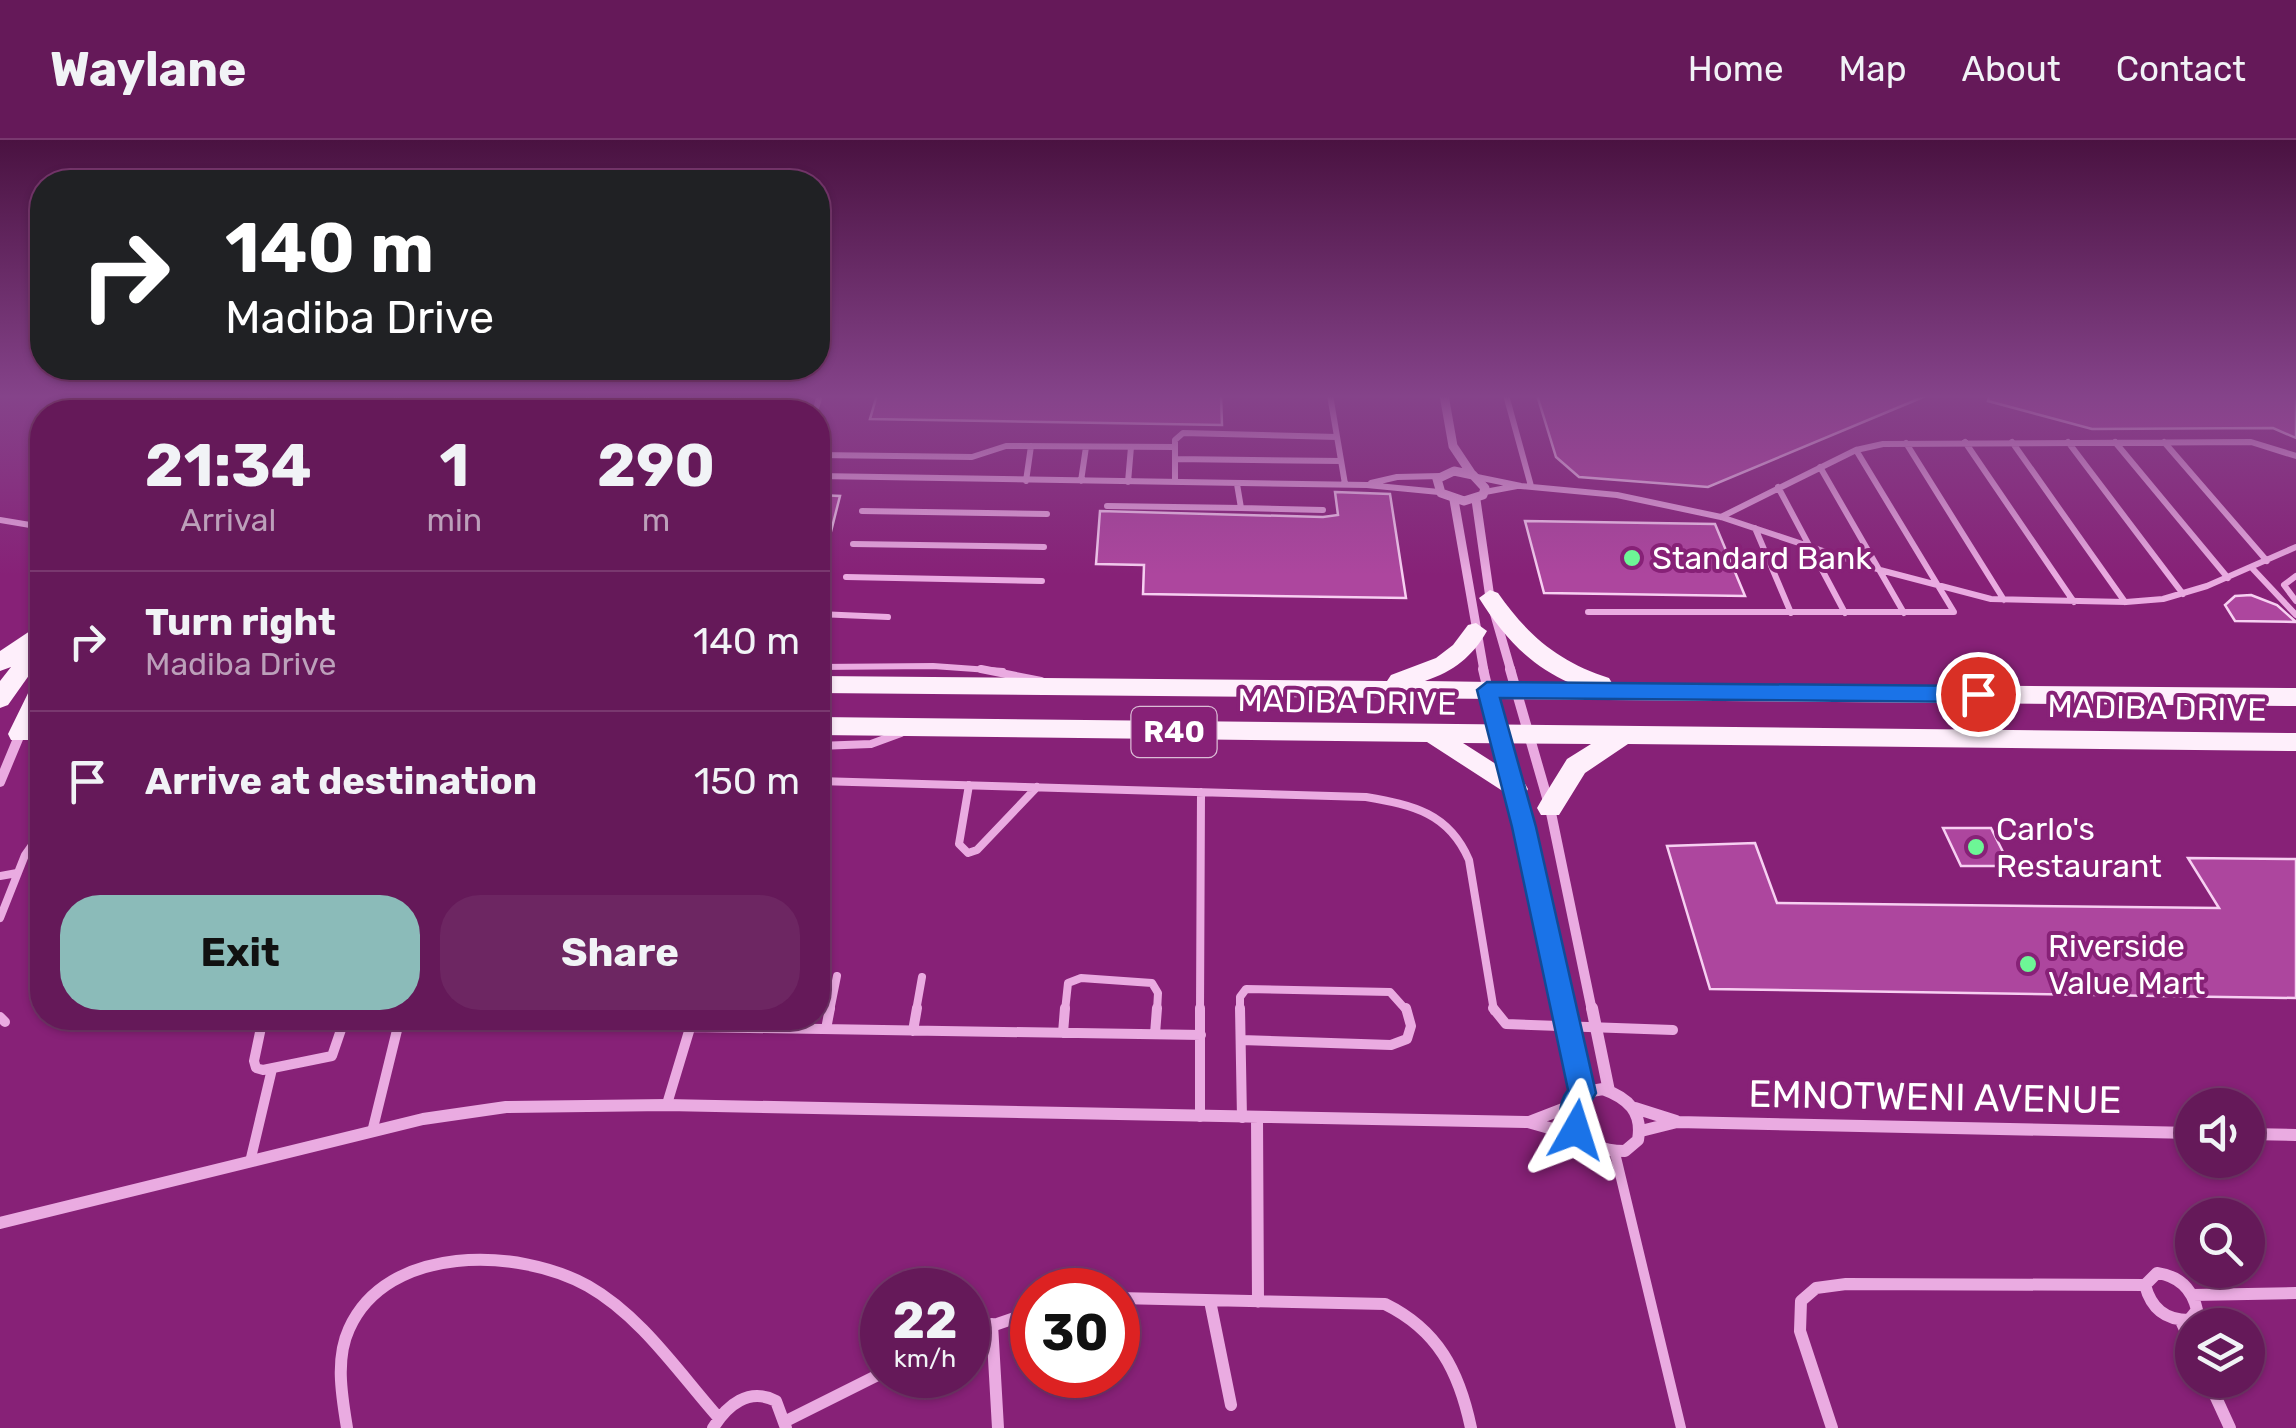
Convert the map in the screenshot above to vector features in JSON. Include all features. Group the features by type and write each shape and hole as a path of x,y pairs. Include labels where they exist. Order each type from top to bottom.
{"main road":[{"path":"1490,598 1511,631 1532,652 1588,681 1620,690"},
{"path":"1370,688 1450,662 1466,648 1476,631"},
{"path":"0,662 30,639"},
{"path":"0,702 30,658"},
{"name":"MADIBA DRIVE","path":"830,685 2296,697"},
{"path":"0,702 30,696"},
{"name":"MADIBA DRIVE","path":"830,726 1434,736 1632,732 2296,742"},
{"path":"1550,808 1576,766 1603,746 1632,732"},
{"path":"1434,736 1515,790"}],"street":[{"path":"1450,455 1445,474 1436,483 1439,492 1454,500 1480,496"},
{"path":"0,1224 424,1119 506,1107 667,1105 1528,1122 1581,1137 1597,1149 1615,1153 1633,1146 1641,1131 1634,1108 1610,1090 1550,808 1490,598 1480,496 1484,484 1460,455"},
{"path":"1445,474 1474,475"},
{"path":"1454,500 1487,690 1515,790 1583,1093"},
{"path":"0,782 21,734"},
{"path":"1528,1122 1573,1105 1583,1093 1610,1090"},
{"path":"1573,1105 1573,1121 1581,1137"},
{"name":"EMNOTWENI AVENUE","path":"1634,1108 1676,1122"},
{"path":"1257,1118 1258,1302"},
{"name":"EMNOTWENI AVENUE","path":"1641,1131 1676,1122 2175,1132"},
{"path":"2265,1134 2296,1135"},
{"path":"347,1428 341,1376 350,1326 380,1288 404,1272 452,1262 493,1261 569,1276 610,1300 715,1422 727,1406 751,1394 774,1399 786,1424 860,1385"},
{"path":"2145,1285 2151,1275 2164,1273 2181,1281 2193,1295 2196,1308"},
{"path":"1832,1428 1800,1332 1798,1312 1806,1293 1846,1284 2145,1285"},
{"path":"2145,1285 2156,1308 2175,1318"},
{"path":"2193,1295 2296,1293"},
{"path":"1140,1299 1370,1303 1408,1314 1437,1337 1448,1353 1471,1428"},
{"path":"1210,1301 1231,1405"},
{"path":"998,1428 992,1324 1010,1319"},
{"path":"2216,1398 2230,1428"}],"lane":[{"path":"830,455 977,455"},
{"path":"1026,480 1030,455"},
{"path":"1082,481 1085,455"},
{"path":"1128,482 1130,455"},
{"path":"1175,455 1175,482"},
{"path":"1340,455 1345,484"},
{"path":"1519,455 1526,486"},
{"path":"1720,516 1845,455"},
{"path":"1588,612 1954,612 1859,455"},
{"path":"1914,455 2004,600"},
{"path":"1974,455 2074,602"},
{"path":"2021,455 2126,602"},
{"path":"2078,455 2184,594"},
{"path":"2126,455 2228,578"},
{"path":"2175,455 2267,561"},
{"path":"1175,459 1341,461"},
{"path":"1820,466 1904,613"},
{"path":"1367,485 1445,474"},
{"path":"1474,475 1526,486 1617,494 1720,516 1880,570 2004,600 2126,602 2184,594 2296,547"},
{"path":"830,476 1345,484 1439,492"},
{"path":"1237,484 1241,508"},
{"path":"1480,496 1526,486"},
{"path":"1778,486 1845,613"},
{"path":"1108,506 1323,510"},
{"path":"862,510 1047,514"},
{"path":"0,520 30,525"},
{"path":"1755,528 1791,612"},
{"path":"853,544 1044,547"},
{"path":"2252,568 2296,616"},
{"path":"2296,576 2284,585 2296,601"},
{"path":"846,577 1042,580"},
{"path":"830,614 888,616"},
{"path":"830,667 1005,671 1034,677 1053,687"},
{"path":"830,746 871,744 914,728"},
{"path":"830,781 1366,796 1402,801 1430,814 1459,837 1466,850 1495,1014 1506,1024 1672,1030"},
{"path":"969,785 959,844 968,853 977,850 1037,787"},
{"path":"1200,1117 1201,792"},
{"path":"0,918 17,873 30,852"},
{"path":"0,876 17,873"},
{"path":"830,1011 838,976"},
{"path":"914,1030 922,977"},
{"path":"1063,1033 1064,992 1068,983 1080,978 1152,983 1158,993 1155,1034"},
{"path":"1241,1040 1391,1045 1407,1039 1411,1024 1405,1006 1390,992 1250,988 1240,998 1242,1118"},
{"path":"830,1029 1201,1035"},
{"path":"261,1030 254,1066 272,1069 332,1056 341,1030"},
{"path":"372,1132 397,1030"},
{"path":"667,1105 690,1030"},
{"path":"249,1164 272,1069"},
{"path":"1615,1153 1681,1428"}],"building":[{"path":"1784,455 1708,487 1579,477 1556,457"},
{"path":"1335,492 1390,494 1406,598 1143,594 1144,565 1096,564 1100,511 1323,517 1338,515"},
{"path":"830,496 840,496 830,535"},
{"name":"Standard Bank","path":"1525,521 1715,524 1745,596 1544,593"},
{"path":"2251,595 2277,605 2296,622 2235,621 2225,605 2235,596"},
{"name":"Carlo's Restaurant","path":"1943,828 1991,828 2010,866 1961,866"},
{"path":"1755,843 1777,903 2219,908 2188,858 2296,859 2296,998 1710,989 1667,846"}],"place":[{"name":"Standard Bank","path":"1632,558"},
{"name":"Carlo's Restaurant","path":"1976,847"},
{"name":"Riverside Value Mart","path":"2028,964"}],"route":[{"path":"1576,1130 1573,1105 1583,1093 1524,827 1487,690 1978,694"}]}
